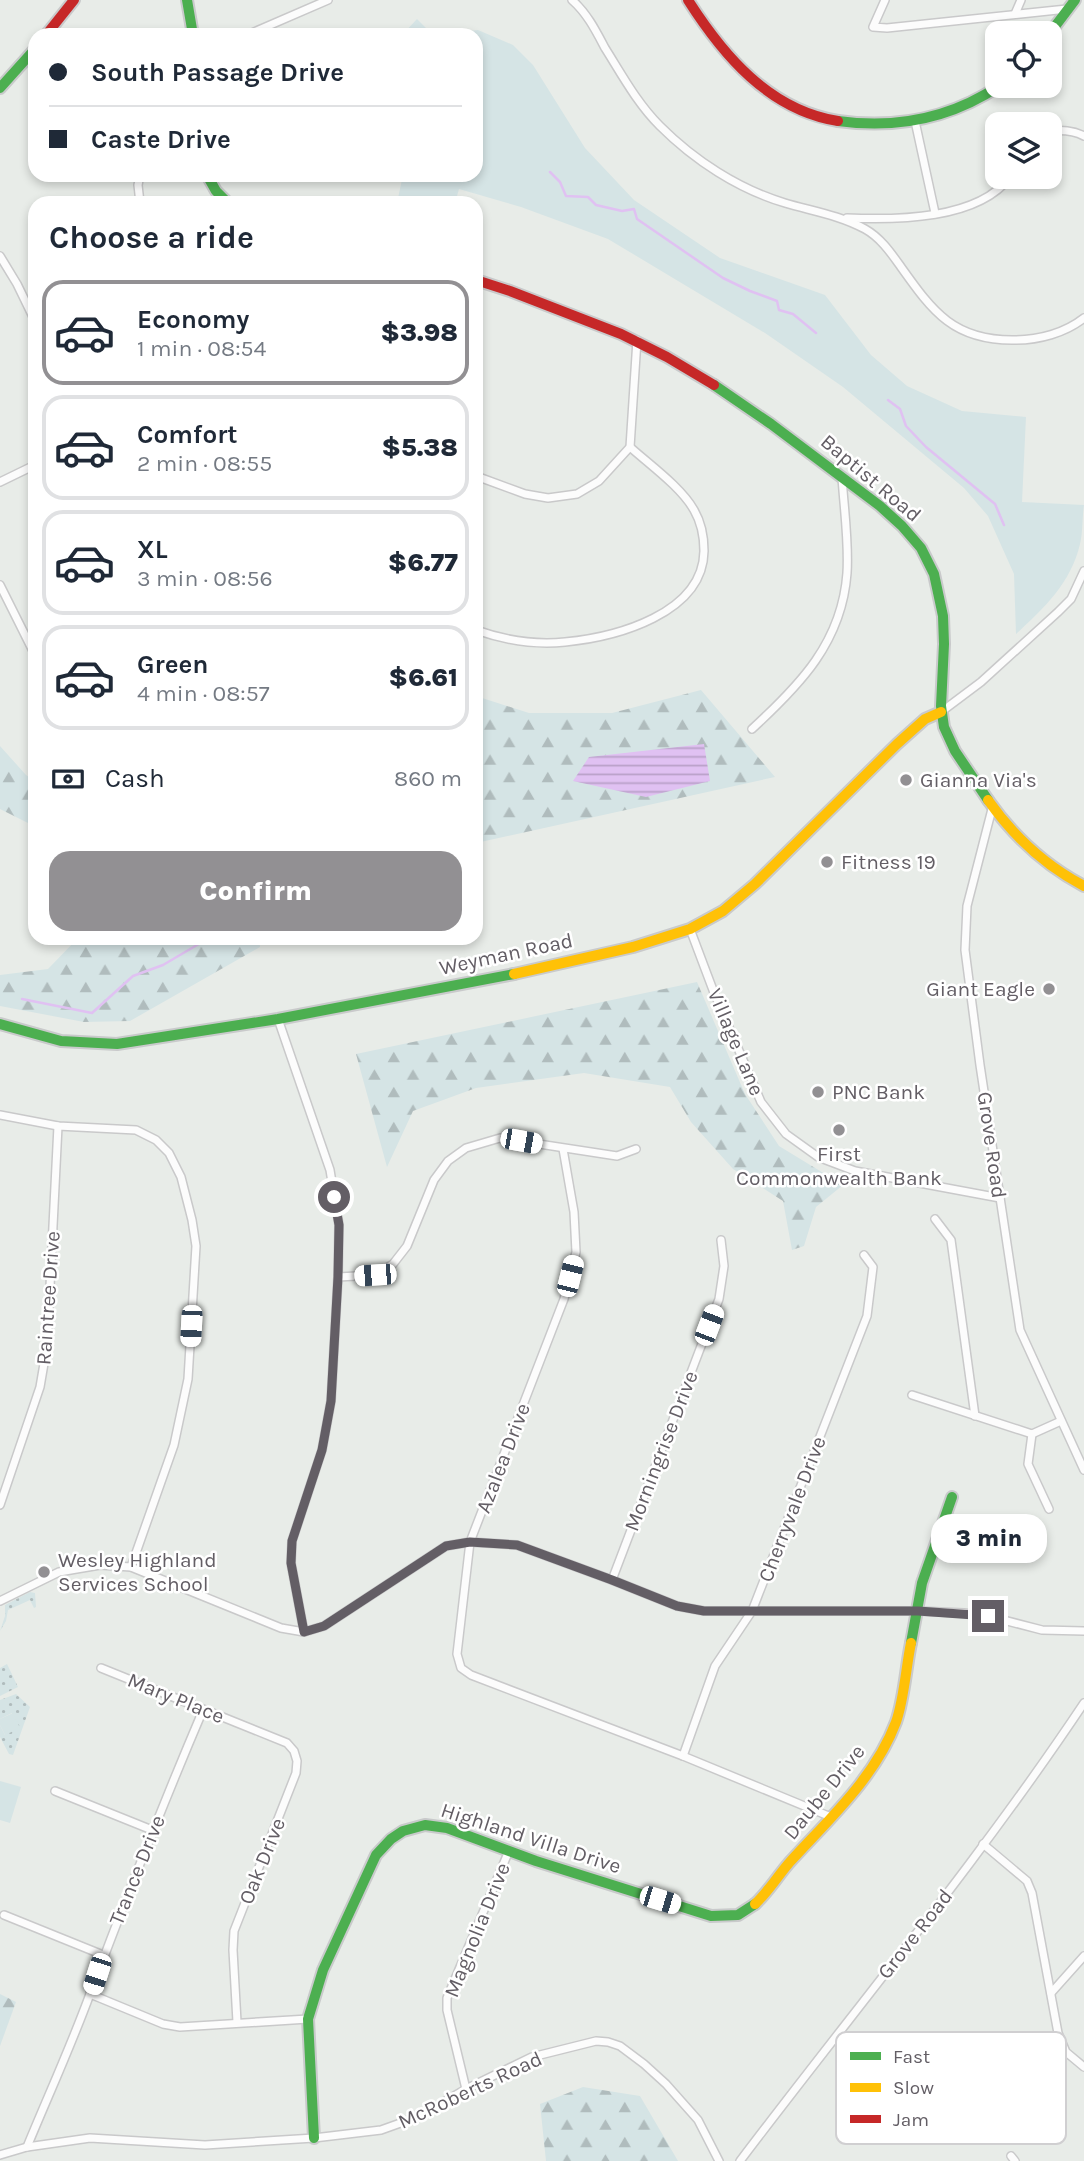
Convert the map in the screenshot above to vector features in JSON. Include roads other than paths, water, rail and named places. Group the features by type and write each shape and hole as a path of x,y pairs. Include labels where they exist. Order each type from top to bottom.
{"street":[{"path":"52,28 74,0"},
{"path":"187,0 192,28"},
{"path":"263,28 328,0"},
{"path":"572,0 588,18 637,99 659,126 703,163 731,180 766,197 842,218 868,231 883,243 934,312 959,328 974,335 1007,340 1033,339 1059,332 1084,318"},
{"path":"688,0 706,30 749,78 788,104 827,120 881,125 915,121 965,106 985,96"},
{"path":"885,0 873,27 887,28 1015,14 1072,4"},
{"path":"1015,14 1021,0"},
{"path":"1059,21 1072,4"},
{"path":"0,89 28,57"},
{"path":"915,121 935,213"},
{"path":"1062,130 1084,136"},
{"path":"842,218 876,219 935,213 980,201 999,189"},
{"path":"0,256 28,307"},
{"name":"Baptist Road","path":"483,282 637,340 705,377 764,416 895,520 917,542 935,576 944,610 941,712 957,754 992,809 1022,842 1058,871 1084,886"},
{"path":"483,479 525,494 548,498 577,494 599,481 630,447 637,340"},
{"path":"483,632 514,640 563,642 587,639 618,631 656,616 674,605 691,589 703,564 702,528 695,511 683,495 630,447"},
{"path":"0,482 28,468"},
{"path":"752,729 789,696 810,672 838,615 847,576 848,551 842,477"},
{"path":"941,712 981,682 1058,612 1071,599 1084,571"},
{"path":"0,585 28,641"},
{"name":"Weyman Road","path":"0,1024 61,1041 117,1044 278,1019 532,970 633,947 690,929 723,911 755,884 897,744 925,719 941,712"},
{"name":"Grove Road","path":"992,809 967,906 965,950 1020,1330 1084,1470"},
{"name":"Village Lane","path":"690,929 761,1102 786,1134 818,1157 855,1171 1000,1198"},
{"path":"278,1019 330,1170 339,1225 331,1401 322,1450 292,1541 291,1563 304,1632"},
{"path":"0,1115 58,1126 136,1130 156,1140 169,1153 181,1177 196,1246 188,1379 174,1445 131,1567"},
{"name":"Raintree Drive","path":"0,1506 40,1387 47,1346 58,1126"},
{"path":"338,1277 375,1275 394,1264 408,1247 434,1180 448,1160 466,1148 500,1138 617,1156 636,1149"},
{"name":"Azalea Drive","path":"563,1149 574,1212 576,1252 564,1299 470,1542 457,1654 461,1668 471,1675 683,1756 831,1817"},
{"path":"935,1219 951,1240 975,1416"},
{"name":"Morningrise Drive","path":"612,1580 719,1299 724,1266 721,1240"},
{"name":"Cherryvale Drive","path":"683,1756 715,1666 752,1611 867,1316 873,1267 864,1255"},
{"path":"912,1395 1032,1434 1061,1421"},
{"path":"1032,1434 1028,1464 1049,1509"},
{"name":"Daube Drive","path":"787,1866 854,1792 878,1758 896,1721 922,1583 952,1497"},
{"path":"0,1601 59,1572 100,1565 131,1567 281,1628 304,1632 324,1626 446,1546 470,1542 517,1545 677,1606 704,1611 918,1611 988,1616 1042,1630 1084,1631"},
{"name":"Mary Place","path":"101,1668 251,1728"},
{"name":"Grove Road","path":"839,2032 984,1844 1084,1703"},
{"name":"Trance Drive","path":"27,2147 90,1994 152,1830 203,1710"},
{"name":"Oak Drive","path":"237,2022 234,1931 291,1787 297,1761 294,1751 287,1743 251,1728"},
{"path":"54,1791 152,1830"},
{"name":"Highland Villa Drive","path":"314,2138 308,2019 323,1970 376,1855 407,1828 437,1825 450,1828 508,1853 711,1916 738,1915 751,1908 767,1894 787,1866"},
{"path":"984,1844 1027,1881 1032,1893 1058,2032"},
{"name":"Magnolia Drive","path":"466,2089 447,2010 447,1998 508,1853"},
{"path":"4,1915 103,1955"},
{"path":"1051,1993 1084,1956"},
{"path":"90,1994 163,2024 180,2027 308,2019"},
{"name":"Grove Road","path":"740,2161 836,2036"},
{"name":"McRoberts Road","path":"0,2155 27,2147 90,2138 205,2145 314,2138 381,2130 420,2116 466,2089 532,2057 596,2041 620,2046 644,2064 689,2108 719,2161"},
{"path":"1066,2052 1084,2067"}],"waterway":[{"path":"550,172 560,182 566,196 588,197 596,205 622,211 634,209 637,219 723,278 777,301 779,310 793,314 816,333"},
{"path":"888,400 900,409 906,426 926,447 995,504 1004,525"},
{"path":"22,999 92,1013 133,976 163,965 197,945"}],"place":[{"name":"Gianna Via's","path":"906,780"},
{"name":"Fitness 19","path":"827,862"},
{"name":"Giant Eagle","path":"1049,989"},
{"name":"PNC Bank","path":"818,1092"},
{"name":"First Commonwealth Bank","path":"839,1130"},
{"name":"Wesley Highland Services School","path":"44,1572"}]}
